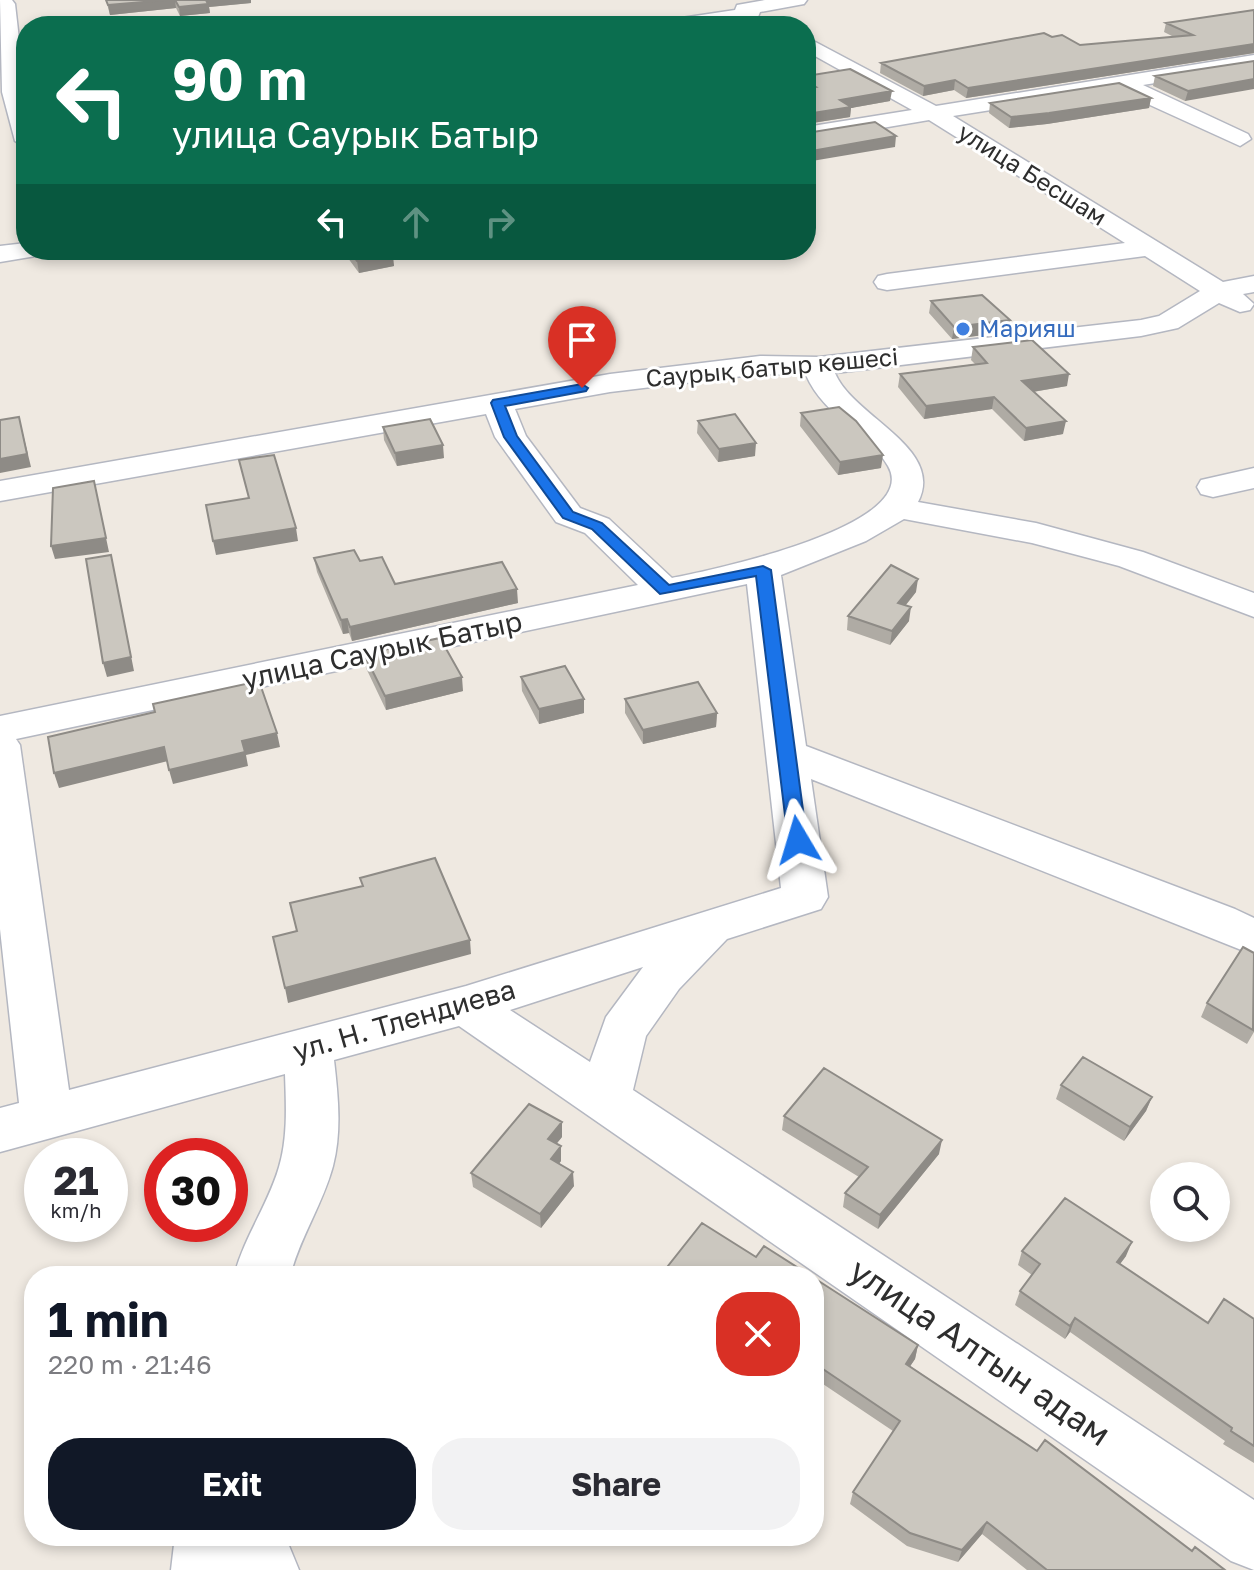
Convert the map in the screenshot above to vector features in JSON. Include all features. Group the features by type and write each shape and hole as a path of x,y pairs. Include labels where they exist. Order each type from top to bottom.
{"street":[{"path":"707,16 742,7 798,0"},
{"path":"16,102 3,4 29,1"},
{"name":"улица Бесшам","path":"816,49 934,114 1254,313"},
{"path":"816,132 1254,61"},
{"path":"1119,83 1181,109 1240,139"},
{"path":"887,282 1150,248"},
{"name":"Саурық батыр көшесі","path":"0,491 610,383 760,365 819,366 1141,328 1168,322 1219,291 1254,284"},
{"path":"819,366 821,378 830,392 898,457 908,474 907,492 897,508 1036,533 1118,555 1254,606"},
{"path":"497,403 511,437 568,515 597,526 665,591"},
{"path":"1213,487 1254,478"},
{"name":"улица Саурык Батыр","path":"0,729 763,570 877,522 897,508"},
{"path":"763,570 787,754 1219,921 1254,938"},
{"path":"0,745 47,1118"},
{"name":"ул. Н. Тлендиева","path":"0,1130 466,1005 805,897 787,754"},
{"path":"605,1098 623,1031 662,976 714,926"},
{"name":"улица Алтын адам","path":"466,1005 1254,1538"},
{"path":"264,1266 268,1249 306,1165 312,1092 308,1047"},
{"path":"204,1570 206,1546"},
{"path":"257,1546 266,1570"}],"building":[{"path":"106,0 167,0 108,5"},
{"path":"175,0 206,0 208,4 179,7"},
{"path":"1254,10 1254,44 968,88 955,80 924,86 881,63 1044,33 1052,37 1062,35 1080,45 1193,35 1166,23"},
{"path":"1254,61 1254,79 1188,91 1155,76"},
{"path":"850,69 892,91 840,100 851,107 816,112 816,74"},
{"path":"1119,83 1151,98 1011,117 990,103"},
{"path":"875,122 896,136 816,150 816,132"},
{"path":"982,295 1010,320 954,327 931,301"},
{"path":"1032,340 1069,374 1022,381 1066,421 1026,428 994,397 926,406 900,374 987,363 973,347"},
{"path":"839,407 856,421 883,455 840,462 801,413"},
{"path":"735,414 756,443 719,449 698,421"},
{"path":"19,417 27,454 0,459 0,420"},
{"path":"430,419 443,445 395,453 383,427"},
{"path":"274,455 296,528 213,541 206,505 249,498 239,460"},
{"path":"94,481 106,538 51,546 53,488"},
{"path":"354,550 360,561 382,557 395,584 502,562 517,589 350,627 347,619 341,620 314,558"},
{"path":"111,555 131,657 103,663 86,559"},
{"path":"891,565 918,579 898,603 911,607 892,631 848,616"},
{"path":"440,638 462,677 385,696 364,654"},
{"path":"565,666 584,699 539,709 521,677"},
{"path":"259,681 277,733 242,741 245,752 169,770 164,747 54,773 48,737 155,712 153,704"},
{"path":"698,682 717,713 643,730 625,699"},
{"path":"435,858 470,940 285,988 273,937 297,931 290,903 363,886 360,878"},
{"path":"1243,947 1254,953 1253,1030 1207,1003"},
{"path":"1083,1057 1152,1097 1130,1127 1061,1085"},
{"path":"824,1068 942,1140 880,1215 845,1193 868,1167 784,1116"},
{"path":"529,1104 562,1122 548,1139 561,1146 551,1159 573,1172 540,1214 471,1173"},
{"path":"1065,1198 1132,1242 1117,1262 1208,1323 1224,1299 1254,1319 1254,1446 1075,1318 1070,1326 1020,1291 1040,1264 1022,1251"},
{"path":"702,1223 756,1257 764,1246 795,1266 668,1266"},
{"path":"824,1284 918,1345 906,1364 1037,1451 1045,1440 1192,1551 1195,1547 1225,1570 1047,1570 987,1522 962,1550 910,1533 853,1492 900,1421 824,1370"}],"place":[{"name":"Марияш","path":"963,329"}],"route":[{"path":"582,388 497,403 511,437 568,515 597,526 652,575 665,591 763,570 798,840"}]}
